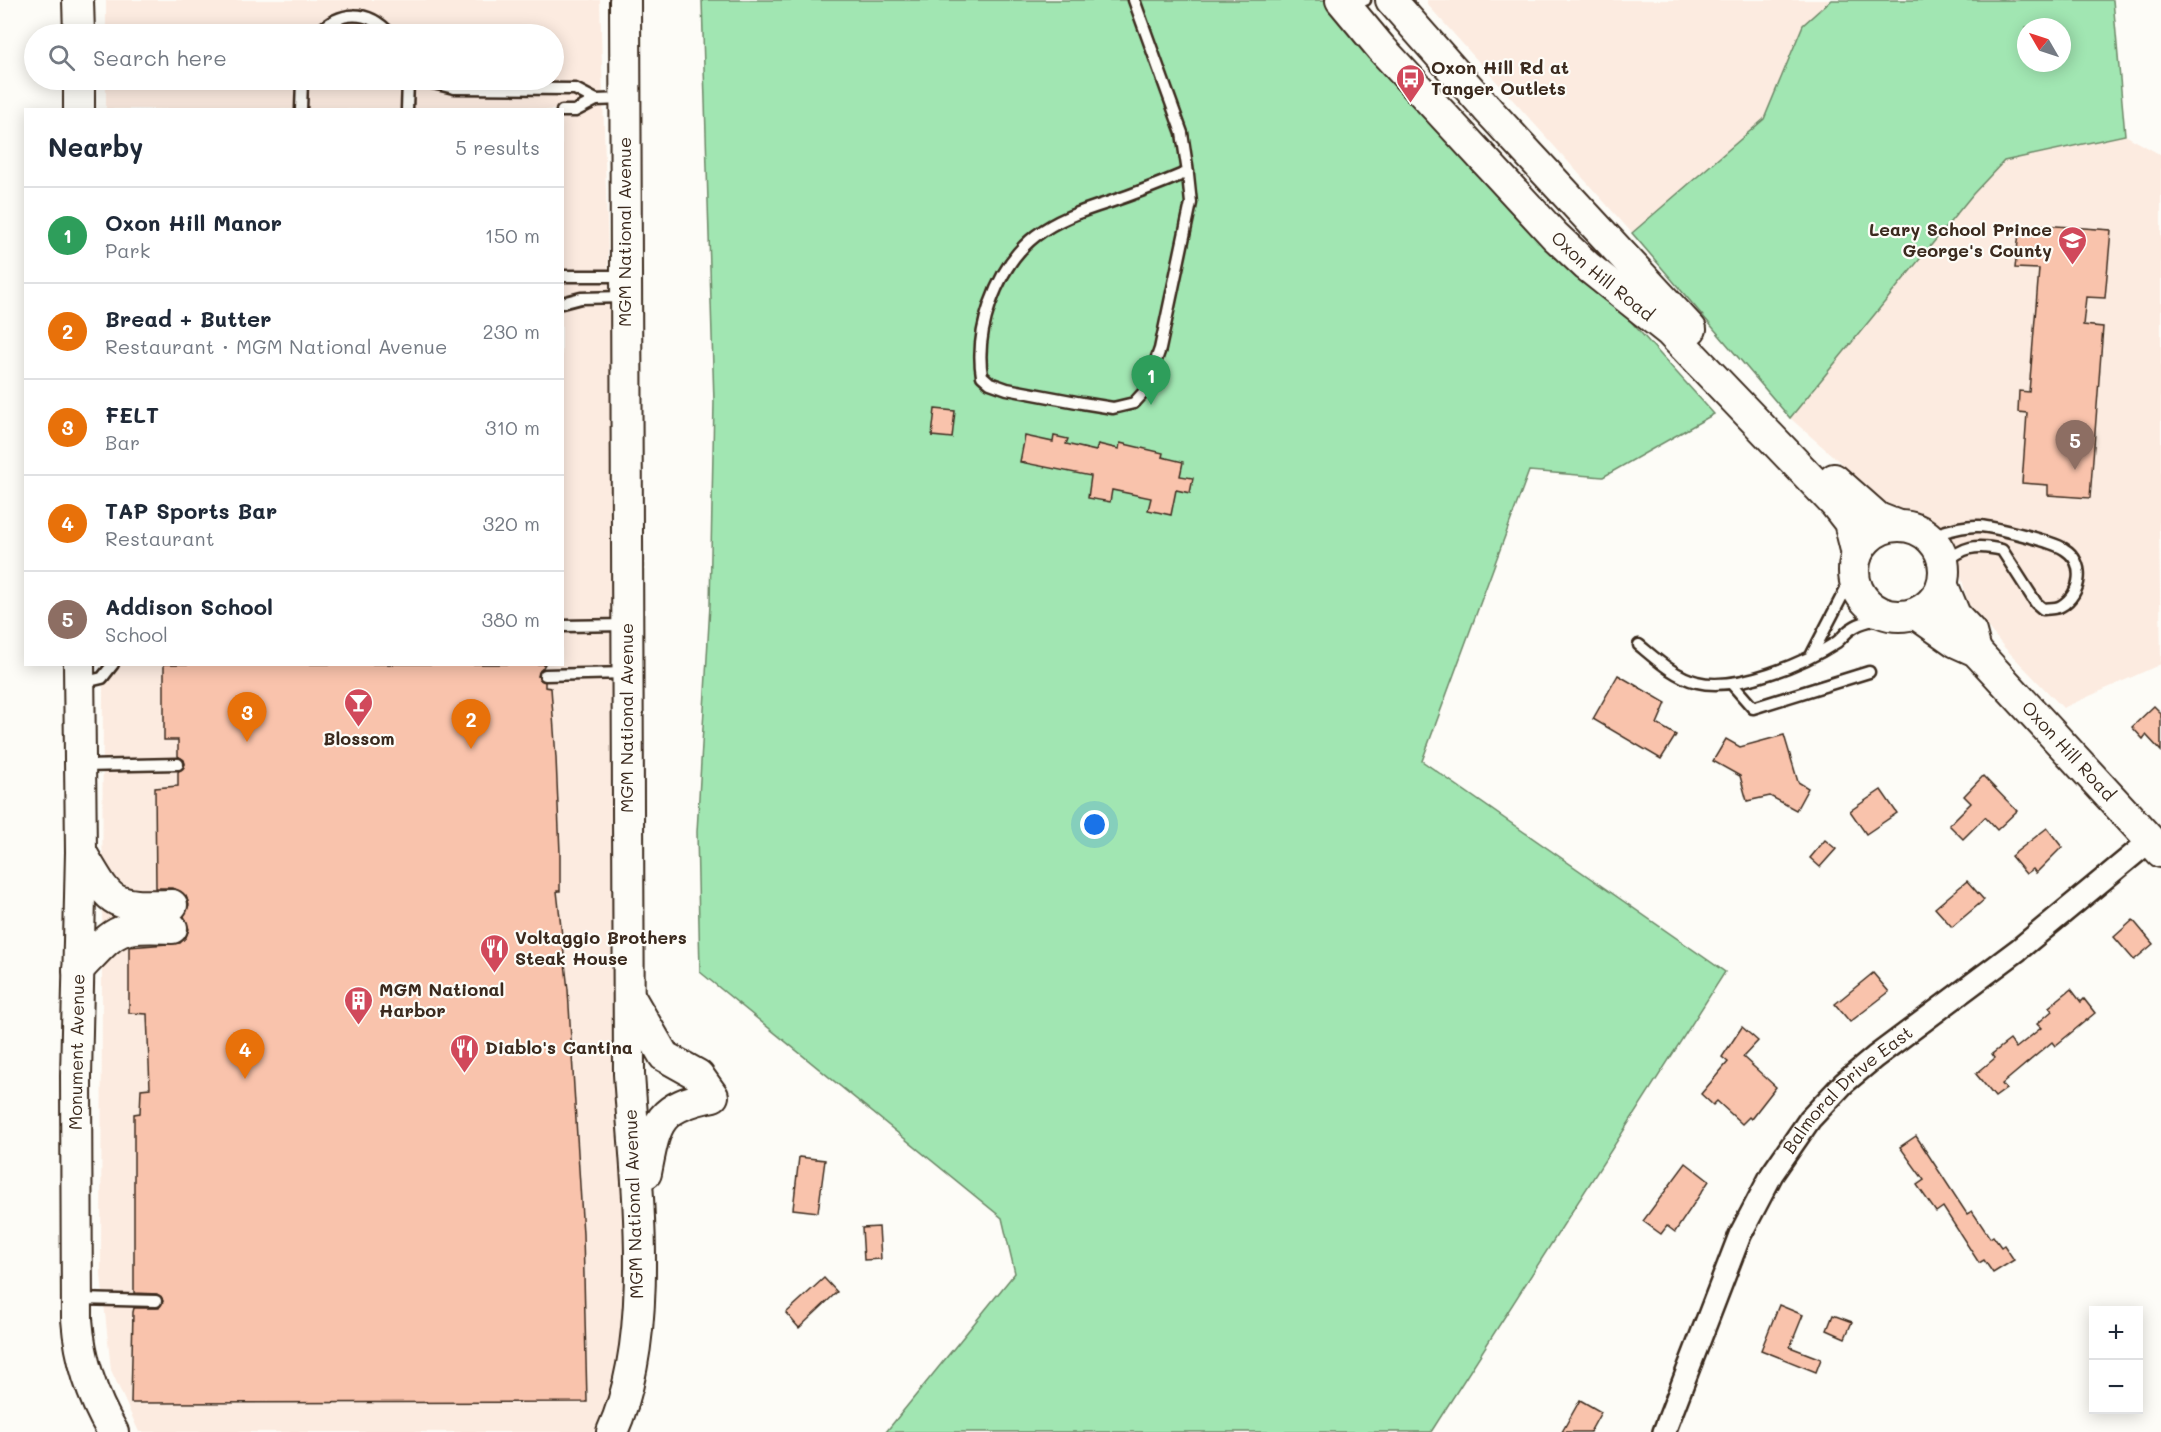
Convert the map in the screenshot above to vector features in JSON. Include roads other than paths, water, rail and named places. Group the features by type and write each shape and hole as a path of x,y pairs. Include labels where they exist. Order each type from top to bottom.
{"main road":[{"path":"78,0 79,24"},
{"name":"MGM National Avenue","path":"612,1432 632,1376 638,1322 638,1217 629,1074 625,287 610,99 625,0"},
{"name":"Oxon Hill Road","path":"1391,0 1489,111 1791,435 1860,505 1878,518 1896,525"},
{"name":"Oxon Hill Road","path":"1351,2 1381,48 1555,236 1587,266 1670,332 1835,504 1849,522 1855,565"},
{"path":"79,90 79,108"},
{"path":"1896,525 1914,528 1929,536 1940,551 1943,575 1933,602 1905,616 1875,610 1860,595 1855,565 1872,535 1896,525"},
{"name":"Oxon Hill Road","path":"1943,575 1956,615 1971,632 1976,651"},
{"name":"Oxon Hill Road","path":"1905,616 1976,651 2156,846"},
{"name":"Monument Avenue","path":"79,674 81,852 75,1076 79,1347 100,1411 113,1432"},
{"path":"78,970 107,939 120,930 172,916 128,906 105,893 81,852"},
{"path":"629,996 664,1056 698,1075 713,1096 694,1100 668,1113 659,1122 654,1134 638,1217"}],"street":[{"name":"Balmoral Drive East","path":"1664,1432 1740,1235 1772,1174 1810,1119 1844,1083 1875,1057 2156,846"}],"lane":[{"path":"1134,0 1182,133 1188,172 1191,212 1160,349 1145,392 1134,403 1113,408 1007,389 982,376 979,357 987,314 995,291 1010,263 1037,234 1079,210 1153,187 1188,172"},
{"path":"329,24 335,19 352,14 374,20 379,24"},
{"path":"301,108 302,90"},
{"path":"408,90 408,108"},
{"path":"564,90 575,90 610,99"},
{"path":"564,111 575,111 610,99"},
{"path":"564,276 625,287"},
{"path":"564,302 625,287"},
{"path":"1929,536 1958,528 1980,526 2064,548 2075,558 2079,566 2079,583 2071,598 2060,607 2043,609 2036,603 2002,550 1980,545 1966,548 1943,575"},
{"path":"1812,654 1855,565"},
{"path":"1639,645 1677,673 1697,682 1732,684 1763,677 1837,641 1851,629 1867,621 1905,616"},
{"path":"564,626 627,625"},
{"path":"79,674 102,678 111,666"},
{"path":"1732,684 1754,708 1869,672"},
{"path":"545,675 627,673"},
{"path":"79,766 178,764"},
{"path":"77,1299 156,1301"}],"place":[{"name":"Oxon Hill Rd at Tanger Outlets","path":"1410,104"},
{"name":"Leary School Prince George's County","path":"2073,266"},
{"name":"Oxon Hill Manor","path":"1151,405"},
{"name":"Addison School","path":"2075,470"},
{"name":"Blossom","path":"359,728"},
{"name":"FELT","path":"247,742"},
{"name":"Bread + Butter","path":"471,749"},
{"name":"Voltaggio Brothers Steak House","path":"494,974"},
{"name":"MGM National Harbor","path":"358,1026"},
{"name":"Diablo's Cantina","path":"464,1074"},
{"name":"TAP Sports Bar","path":"245,1079"}]}
